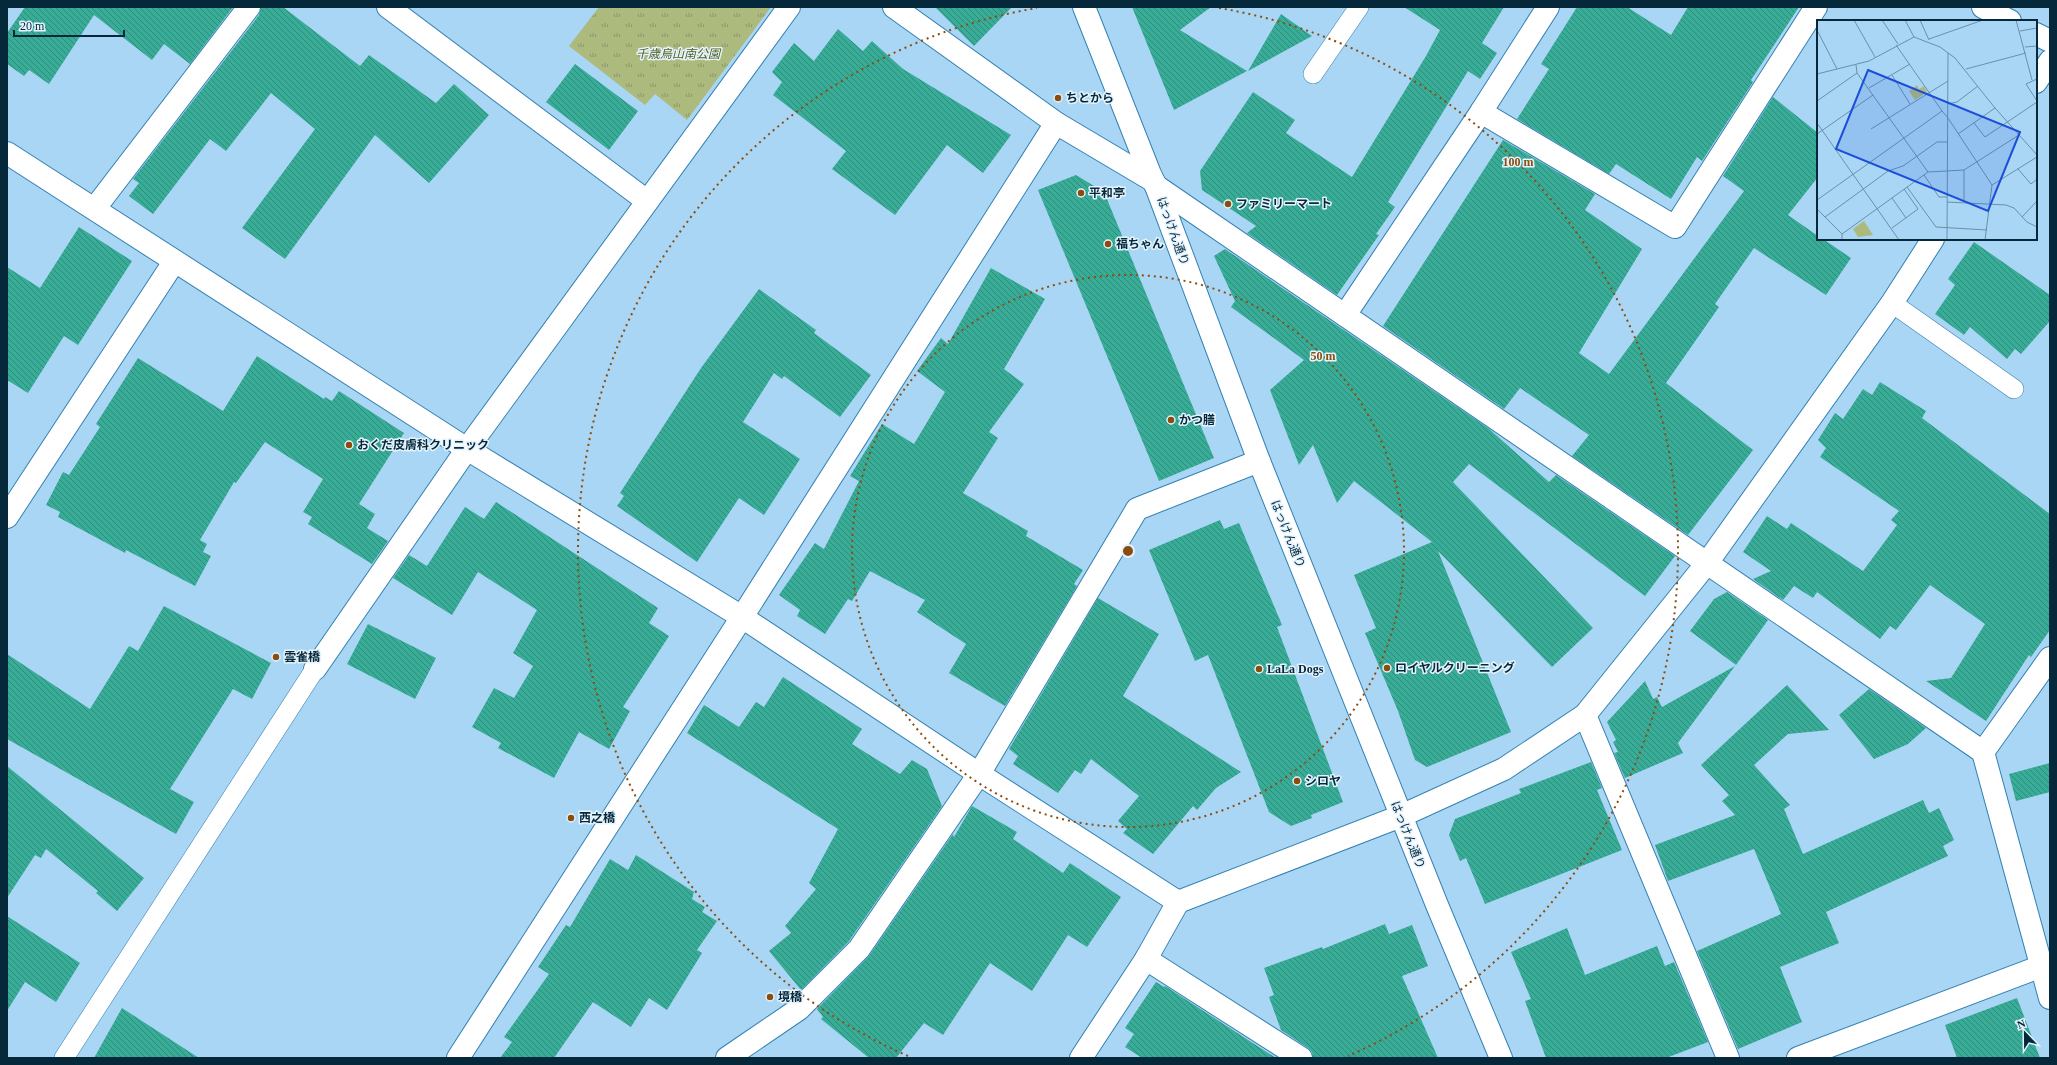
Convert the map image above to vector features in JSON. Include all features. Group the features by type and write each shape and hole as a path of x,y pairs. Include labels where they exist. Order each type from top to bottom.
{"street":[{"path":"95,208 248,7"},
{"path":"388,7 647,201"},
{"path":"315,669 467,449 789,7"},
{"path":"894,7 1056,123 1154,183 1983,752 2046,964 2050,998"},
{"path":"1345,315 1481,112 1548,7"},
{"path":"1481,112 1675,227 1816,7"},
{"path":"1983,7 2008,20"},
{"name":"はっけん通り","path":"1090,10 1259,461 1400,816 1501,1058"},
{"path":"2037,34 2050,41"},
{"path":"2037,80 2050,61"},
{"path":"458,1058 742,617 1056,123"},
{"path":"7,153 95,208 174,262 467,449 742,617 979,774 1178,902"},
{"path":"1081,1058 1146,959 1178,902 1400,816 1504,768 1585,715 1707,563 1892,303 1933,240"},
{"path":"7,517 174,262"},
{"path":"727,1058 799,1009 859,948 979,774 1137,509 1259,461"},
{"path":"1983,752 2050,658"},
{"path":"1585,715 1728,1058"},
{"path":"1146,959 1301,1058"},
{"path":"1798,1058 2046,964"}],"lane":[{"path":"1314,74 1359,7"},
{"path":"1892,303 2014,389"},
{"path":"64,1058 315,669"}],"green space":[{"name":"千歳烏山南公園","path":"599,7 771,7 687,120 655,94 645,105 569,46"}],"building":[{"path":"25,7 233,7 190,64 164,44 152,60 94,15 49,84 29,70 24,76 7,64 7,33"},
{"path":"261,7 283,7 360,66 369,55 436,103 454,84 489,115 429,183 375,135 285,259 242,228 315,129 271,93 226,151 210,139 153,214 129,196 139,183 133,179 259,15"},
{"path":"935,7 1012,7 974,46"},
{"path":"1132,7 1211,7 1180,30 1247,71 1174,110"},
{"path":"1404,7 1504,7 1482,43 1497,53 1480,79 1468,71 1388,202 1395,207 1376,234 1379,235 1337,295 1247,233 1256,226 1202,190 1200,171 1253,92 1295,120 1286,133 1352,177 1426,56 1440,30"},
{"path":"1577,7 1627,7 1671,35 1688,7 1799,7 1751,80 1753,82 1702,161 1697,157 1671,199 1616,164 1609,174 1517,119 1549,69 1541,64"},
{"path":"1281,14 1312,36 1248,71"},
{"path":"838,29 863,51 872,41 903,69 1011,135 983,173 947,145 895,215 832,169 846,151 773,95 782,82 772,72 794,43 814,61"},
{"path":"575,64 638,111 609,150 546,102"},
{"path":"1773,97 1817,132 1817,178 1788,215 1817,235 1817,240 1824,240 1851,258 1826,295 1754,248 1715,304 1719,307 1666,383 1753,450 1688,535 1572,456 1589,435 1520,388 1504,409 1383,326 1503,140 1595,194 1585,210 1642,249 1579,353 1609,374 1744,191 1723,176"},
{"path":"1076,175 1104,192 1214,458 1159,481 1038,190"},
{"path":"79,227 132,261 78,345 64,336 28,393 7,380 7,267 40,288"},
{"path":"1974,242 2050,295 2050,321 2021,354 2015,349 2007,359 1970,327 1964,335 1935,314 1955,285 1948,279"},
{"path":"1225,249 1488,428 1549,482 1556,475 1675,556 1645,596 1469,464 1453,482 1593,628 1552,667 1438,551 1511,732 1427,767 1415,760 1398,711 1365,633 1376,628 1354,575 1432,542 1354,481 1337,503 1313,445 1299,465 1270,390 1304,360 1231,307 1235,301 1214,256"},
{"path":"991,268 1045,299 1004,369 1024,384 989,432 998,438 963,493 1028,531 1026,536 1083,570 1074,584 1077,586 1005,706 949,673 966,644 917,612 925,600 870,571 852,601 848,599 825,634 797,616 800,610 779,595 815,543 824,549 859,481 850,476 882,424 914,444 945,392 917,371 941,338 948,344"},
{"path":"759,289 816,330 814,333 871,375 840,417 784,376 782,379 774,373 743,422 800,459 764,515 739,498 697,562 617,506 624,496 620,493 701,368"},
{"path":"257,356 324,399 325,397 332,401 339,391 404,433 359,504 375,514 367,528 388,541 372,564 308,524 312,517 303,512 323,479 265,442 236,483 234,482 200,540 207,544 203,552 211,556 195,586 126,550 125,553 58,517 60,512 46,505 63,472 69,475 100,427 96,424 138,358 223,411"},
{"path":"1880,382 1926,411 1922,418 2050,514 2050,630 2031,657 2029,655 1986,721 1926,681 1951,678 1985,624 1930,585 1896,630 1890,626 1880,639 1817,592 1813,598 1794,586 1783,600 1753,579 1771,571 1743,552 1767,516 1787,529 1791,523 1863,571 1897,525 1891,520 1899,511 1820,457 1826,448 1818,440 1835,413 1843,419 1863,389 1872,395"},
{"path":"496,502 658,608 649,623 669,636 623,707 630,711 609,749 579,732 554,778 498,748 501,743 472,727 494,688 514,698 533,666 513,653 537,610 478,572 452,615 393,578 409,555 427,566 465,507 484,519"},
{"path":"1220,520 1224,529 1239,523 1282,625 1277,627 1343,802 1311,815 1312,818 1291,826 1269,812 1208,655 1195,661 1149,550"},
{"path":"1727,592 1768,620 1736,665 1690,631 1714,599"},
{"path":"1098,598 1159,634 1123,696 1241,772 1216,788 1197,810 1193,806 1153,854 1123,833 1127,829 1118,821 1139,796 1091,759 1081,774 1075,770 1058,793 1013,764 1018,756 1009,749"},
{"path":"164,606 271,663 252,699 233,689 170,789 194,802 176,834 7,739 7,654 90,709 129,646 138,651"},
{"path":"368,624 436,658 415,699 347,664"},
{"path":"1735,666 1678,743 1683,753 1625,778 1614,753 1618,752 1613,742 1616,740 1607,722 1645,681 1653,699 1657,697 1662,707"},
{"path":"783,677 862,729 852,744 900,774 912,760 927,769 942,806 849,941 801,990 769,951 791,933 785,926 816,889 809,883 838,829 687,733 704,705 739,727 756,702 764,707"},
{"path":"1787,685 1829,730 1788,734 1754,765 1790,805 1784,809 1803,854 1923,800 1929,813 1939,808 1954,840 1943,846 1948,856 1826,912 1839,943 1780,967 1802,1022 1738,1049 1697,951 1781,914 1754,849 1668,881 1655,845 1735,815 1722,801 1729,795 1701,765"},
{"path":"1869,689 1926,728 1908,744 1874,759 1839,715"},
{"path":"1591,762 1602,788 1597,790 1622,850 1485,904 1466,858 1460,861 1449,835 1455,819 1521,793 1519,789"},
{"path":"2050,763 2050,792 2016,801 2009,774"},
{"path":"7,766 144,878 117,911 96,893 98,891 46,849 41,858 35,855 7,898"},
{"path":"972,806 1017,832 1013,839 1063,873 1070,863 1121,897 1087,947 1068,935 1032,991 990,963 943,1035 924,1023 896,1058 869,1058 821,1019 823,1017 817,1009 869,956 953,834 954,837"},
{"path":"636,855 694,892 692,899 705,907 702,912 717,921 697,950 702,953 667,1010 649,998 631,1027 593,1002 554,1058 500,1058 512,1042 504,1037 549,974 538,967 566,925 570,927 610,859 628,870"},
{"path":"7,916 80,963 56,1002 25,982 7,1011"},
{"path":"1385,924 1389,934 1412,925 1428,966 1402,976 1438,1058 1313,1058 1312,1052 1308,1048 1281,1030 1269,997 1274,995 1264,968 1322,947 1323,949"},
{"path":"1567,928 1585,975 1657,946 1665,966 1674,962 1708,1042 1666,1058 1546,1058 1525,1001 1531,999 1511,952"},
{"path":"1156,982 1164,987 1165,986 1276,1058 1142,1058 1125,1047 1134,1034 1125,1028"},
{"path":"2017,998 2040,1058 1957,1058 1945,1025"},
{"path":"122,1008 199,1058 94,1058"}],"place":[{"name":"ちとから","path":"1058,98"},
{"name":"平和亭","path":"1081,193"},
{"name":"ファミリーマート","path":"1228,204"},
{"name":"福ちゃん","path":"1108,244"},
{"name":"かつ膳","path":"1171,420"},
{"name":"おくだ皮膚科クリニック","path":"349,445"},
{"name":"雲雀橋","path":"276,657"},
{"name":"ロイヤルクリーニング","path":"1387,668"},
{"name":"LaLa Dogs","path":"1259,669"},
{"name":"シロヤ","path":"1297,781"},
{"name":"西之橋","path":"571,818"},
{"name":"境橋","path":"770,997"}]}
